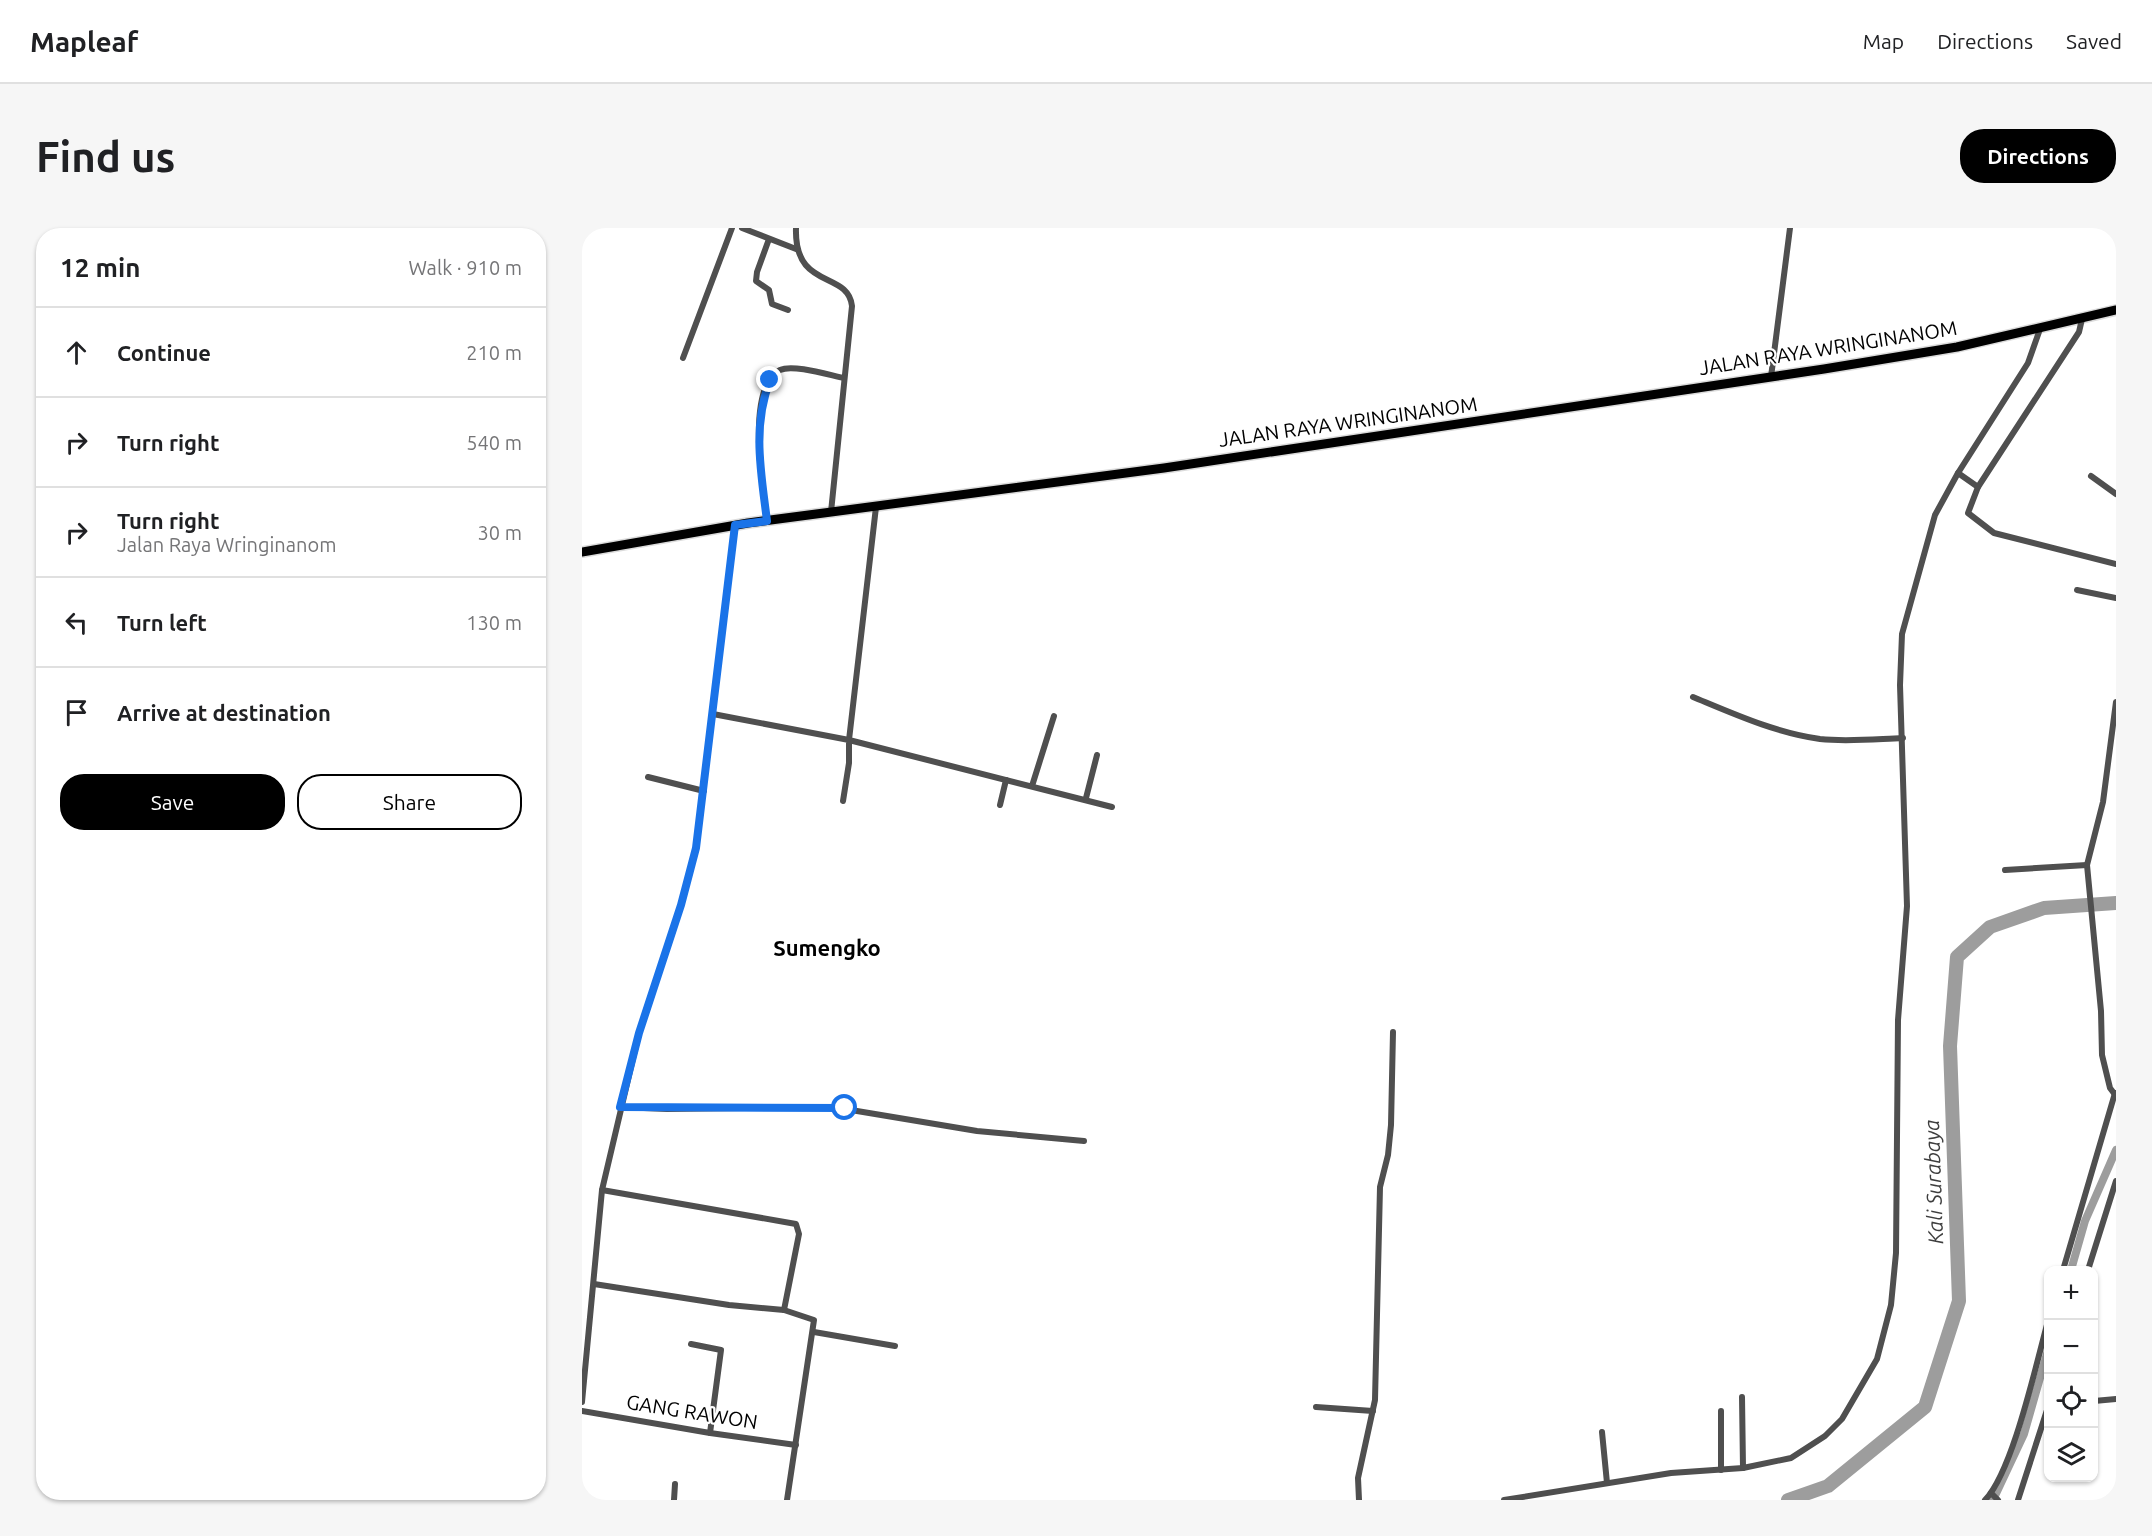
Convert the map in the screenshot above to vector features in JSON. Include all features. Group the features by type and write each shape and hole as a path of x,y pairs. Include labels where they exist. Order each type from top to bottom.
{"main road":[{"name":"JALAN RAYA WRINGINANOM","path":"582,552 735,525 1176,466 1771,377 1946,349 2116,310"}],"street":[{"path":"683,357 732,228"},
{"path":"742,228 796,249"},
{"path":"796,228 796,249 804,265 845,289 851,300 831,512"},
{"path":"1771,377 1790,228"},
{"path":"769,239 756,280 769,290 772,304 788,310"},
{"path":"2082,319 2079,332 1978,487 1968,513 1989,531 2116,564"},
{"path":"1504,1500 1671,1473 1769,1464 1799,1454 1825,1436 1842,1419 1873,1368 1889,1316 1896,1253 1898,1020 1907,906 1900,669 1904,624 1932,524 1958,473 2028,363 2040,329"},
{"path":"767,521 757,446 764,397 770,380 781,370 790,368 844,378"},
{"path":"1958,473 1978,487"},
{"path":"2091,476 2116,494"},
{"path":"843,801 876,507"},
{"path":"582,1402 602,1190 639,1033 687,883 704,790 735,525"},
{"path":"2077,590 2116,598"},
{"path":"1694,697 1757,723 1798,735 1830,739 1903,738"},
{"path":"2066,1266 2115,1094 2103,1055 2087,865 2103,802 2116,702"},
{"path":"713,714 849,740 1086,798 1112,807"},
{"path":"1032,786 1054,716"},
{"path":"1086,798 1097,755"},
{"path":"648,777 704,790"},
{"path":"1000,805 1006,780"},
{"path":"2005,870 2087,865"},
{"path":"1359,1500 1358,1478 1373,1411 1380,1187 1388,1155 1393,1032"},
{"path":"620,1107 667,1109 833,1107 976,1131 1084,1140"},
{"path":"2089,1266 2116,1181"},
{"path":"602,1190 796,1224 799,1234 784,1310"},
{"path":"594,1284 729,1305 784,1310 814,1320 787,1500"},
{"path":"814,1332 895,1346"},
{"path":"1985,1500 1994,1496 2044,1338"},
{"path":"691,1344 722,1350 710,1433"},
{"path":"1742,1397 1743,1468"},
{"path":"2098,1401 2116,1399"},
{"path":"1316,1407 1373,1411"},
{"name":"GANG RAWON","path":"582,1411 796,1445"},
{"path":"1721,1411 1721,1470"},
{"path":"2018,1500 2044,1422"},
{"path":"1602,1432 1607,1483"},
{"path":"674,1500 675,1484"}],"waterway":[{"name":"Kali Surabaya","path":"1788,1500 1828,1486 1925,1407 1959,1301 1950,1046 1957,957 1990,927 2044,908 2116,903"},
{"path":"2072,1266 2085,1221 2116,1150"},
{"path":"1993,1500 2024,1434 2044,1364"}],"district":[{"name":"Sumengko","path":"827,948"}],"route":[{"path":"770,380 758,424 757,446 767,521 735,525 696,848 681,905 639,1033 620,1107 845,1108"}]}
